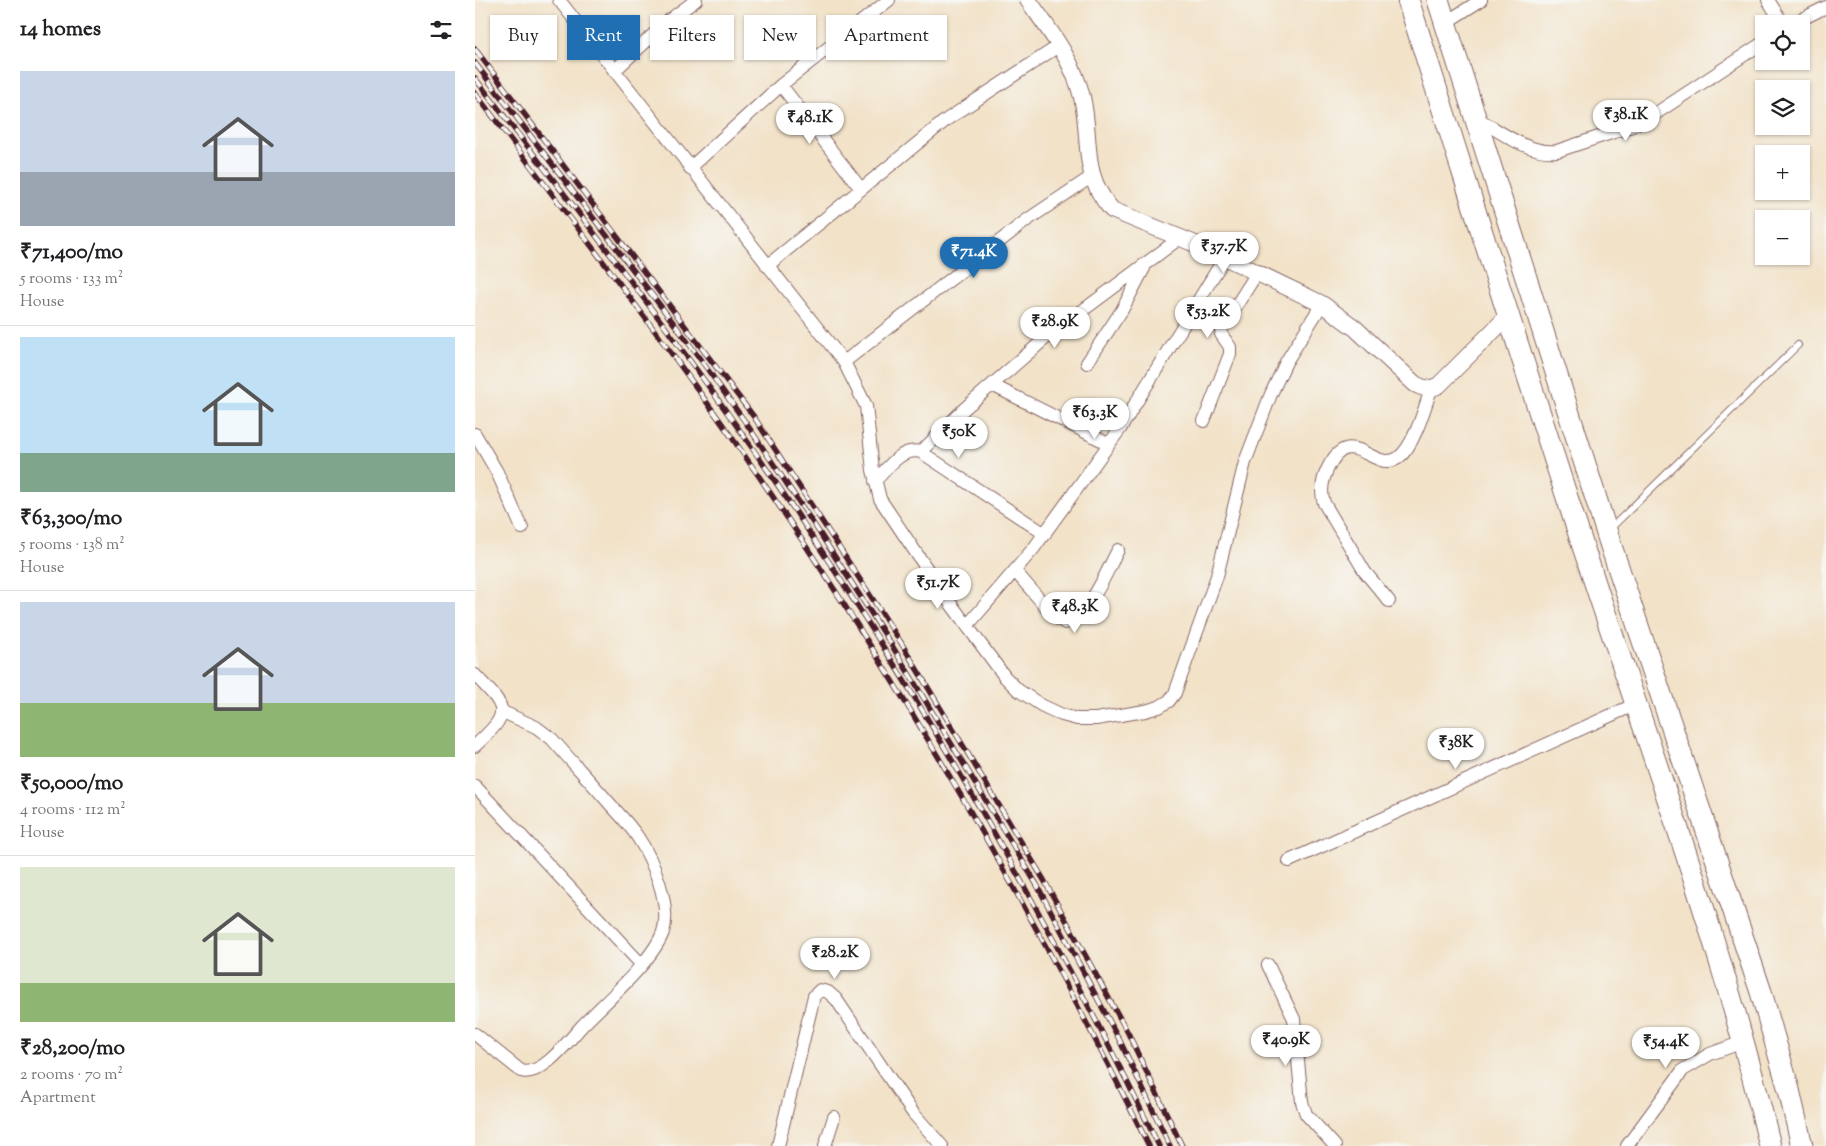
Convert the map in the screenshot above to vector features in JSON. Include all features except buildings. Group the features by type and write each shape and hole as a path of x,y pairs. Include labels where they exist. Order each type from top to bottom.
{"highway":[{"path":"1408,0 1508,316 1702,907 1743,1042 1770,1146"},
{"path":"1438,0 1607,532 1761,992 1789,1090 1801,1146"}],"street":[{"path":"559,0 844,362 866,406 875,481 880,499 967,626 1005,677 1018,690 1062,716 1077,719 1097,719 1145,711 1169,701 1180,682 1217,576 1245,462 1271,394 1286,362 1322,304"},
{"path":"614,71 668,21 696,0"},
{"path":"690,168 781,85 889,0"},
{"path":"1028,0 1060,45 1074,71 1082,98 1091,176 1112,210 1225,257 1322,304 1355,328 1415,384 1431,389"},
{"path":"1445,23 1481,0"},
{"path":"1768,0 1777,15"},
{"path":"1810,15 1826,7"},
{"path":"767,266 946,120 1060,45"},
{"path":"1475,117 1530,148 1545,152 1557,150 1632,126 1655,114 1755,48"},
{"path":"781,85 861,189"},
{"path":"844,362 1027,220 1091,176"},
{"path":"921,452 991,385 1047,338 1180,238"},
{"path":"967,626 1045,534 1109,444 1225,257"},
{"path":"1087,363 1122,310 1147,263"},
{"path":"1204,421 1230,354 1230,346 1221,334 1222,328 1257,273"},
{"path":"1389,601 1365,572 1324,503 1321,493 1328,468 1339,452 1347,448 1354,448 1382,460 1391,461 1399,457 1413,437 1431,389 1439,385 1508,316"},
{"path":"991,385 1109,444"},
{"path":"475,434 505,490 522,528"},
{"path":"875,481 904,452 914,450 921,452 1045,534"},
{"path":"1015,571 1053,615 1065,623 1072,620 1091,600 1118,550"},
{"path":"475,675 501,704 503,712 500,721 475,746"},
{"path":"1289,861 1635,704"},
{"path":"475,1034 521,1072 535,1071 553,1056 641,964 656,945 663,931 666,916 664,899 647,854 636,834 552,739 536,727 503,712"},
{"path":"475,786 641,964"},
{"path":"1268,965 1294,1019 1302,1102 1306,1114 1335,1146"},
{"path":"778,1146 812,1005 815,996 820,990 828,992 836,999 913,1113 942,1146"},
{"path":"1627,1146 1683,1070 1710,1054 1743,1042"},
{"path":"825,1146 834,1117"}],"lane":[{"path":"1607,532 1798,345"}],"railway":[{"path":"475,49 754,417 900,641 1044,880 1128,1033 1182,1146"},
{"path":"475,63 685,338 746,423 891,644 1037,885 1119,1039 1170,1146"},
{"path":"475,78 705,381 853,599 962,777 1014,868 1064,960 1159,1146"},
{"path":"475,93 601,258 724,426 850,613 985,837 1069,990 1149,1146"}]}
